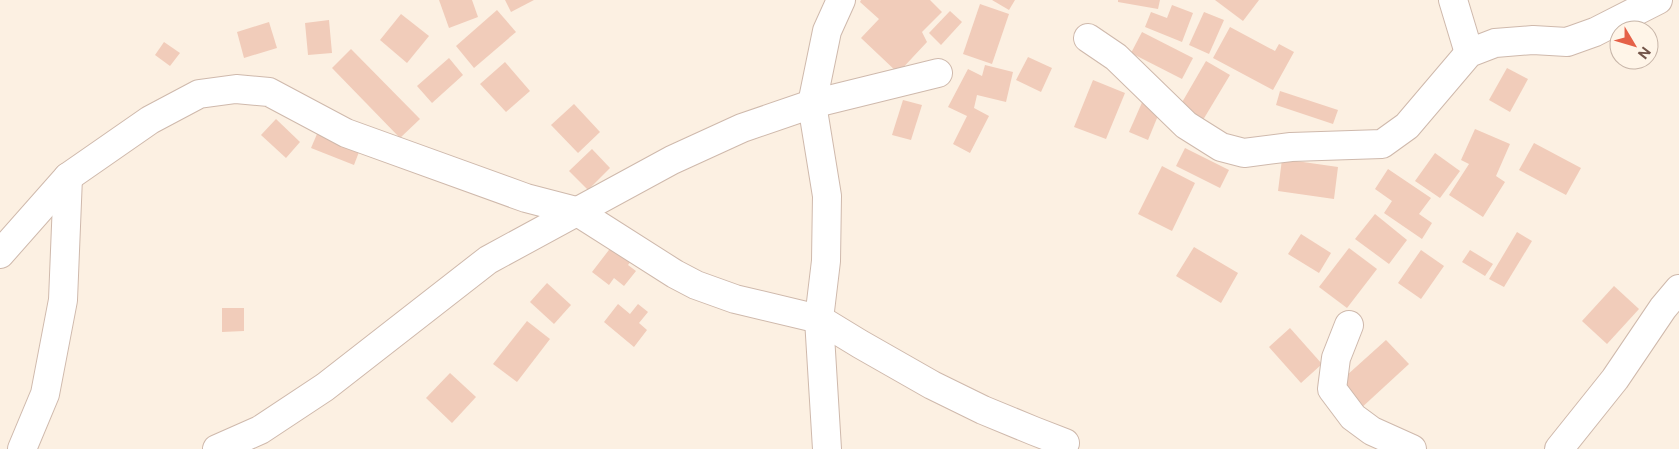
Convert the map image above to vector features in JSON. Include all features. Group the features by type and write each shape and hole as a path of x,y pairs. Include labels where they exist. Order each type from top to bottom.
{"street":[{"path":"827,449 819,319 826,261 827,196 812,104 827,31 841,0"},
{"path":"1453,0 1469,53"},
{"path":"1616,20 1634,0"},
{"path":"1616,20 1658,0"},
{"path":"1088,38 1116,57 1186,125 1221,147 1244,153 1290,147 1382,144 1407,126 1469,53 1495,43 1533,40 1568,42 1595,32 1609,24"},
{"path":"217,449 260,430 324,387 488,260 672,160 742,128 812,104 938,73"},
{"path":"0,254 68,177 150,120 199,94 236,89 269,92 346,133 526,198 576,211 674,274 696,285 735,299 819,319 868,349 966,402 1034,432 1065,443"},
{"path":"22,449 45,394 63,300 68,177"},
{"path":"1559,449 1615,379 1663,308 1679,290"},
{"path":"1349,325 1336,358 1332,389 1353,417 1372,431 1412,449"}],"building":[{"path":"439,0 472,0 478,17 449,28"},
{"path":"505,0 534,0 511,12"},
{"path":"861,0 930,0 942,12 922,32 927,42 898,73 861,38 879,19 860,2"},
{"path":"992,0 1015,0 1009,10"},
{"path":"1118,0 1160,0 1158,9 1118,2"},
{"path":"1215,0 1259,0 1243,21"},
{"path":"980,4 1009,14 992,64 963,54"},
{"path":"1172,5 1193,13 1182,42 1145,27 1151,12 1167,18"},
{"path":"497,10 516,32 474,68 456,46"},
{"path":"950,11 962,22 941,45 929,33"},
{"path":"1204,12 1224,20 1209,54 1189,45"},
{"path":"401,14 429,36 407,63 380,40"},
{"path":"329,20 332,53 308,55 305,23"},
{"path":"269,22 277,48 244,58 237,32"},
{"path":"1230,27 1275,51 1279,44 1294,52 1273,90 1213,58"},
{"path":"1142,32 1193,58 1182,79 1131,53"},
{"path":"164,42 180,53 170,66 155,55"},
{"path":"351,49 420,119 400,138 332,68"},
{"path":"1028,57 1052,68 1041,92 1016,80"},
{"path":"449,58 463,75 432,103 417,86"},
{"path":"1206,61 1230,75 1200,125 1177,111"},
{"path":"505,62 530,91 506,112 480,84"},
{"path":"985,65 1013,72 1006,102 977,95 974,108 989,116 970,153 953,144 967,116 948,107 968,69 982,76"},
{"path":"1507,68 1528,79 1510,112 1489,100"},
{"path":"1093,80 1125,93 1106,139 1074,127"},
{"path":"1280,91 1338,110 1333,124 1276,105"},
{"path":"1144,98 1162,106 1148,140 1129,132"},
{"path":"903,100 922,105 911,140 892,135"},
{"path":"574,104 600,132 578,153 551,125"},
{"path":"276,119 300,142 286,158 261,135"},
{"path":"320,127 362,144 354,165 311,148"},
{"path":"1475,129 1510,144 1496,176 1505,182 1483,217 1449,195 1469,164 1461,160"},
{"path":"1534,143 1581,168 1566,195 1519,170"},
{"path":"1185,148 1229,170 1220,188 1176,166"},
{"path":"592,149 610,168 588,190 569,171"},
{"path":"1435,153 1460,171 1440,198 1415,181"},
{"path":"1282,159 1338,167 1334,199 1278,191"},
{"path":"1162,166 1195,183 1172,231 1138,214"},
{"path":"1388,169 1431,198 1419,214 1432,223 1422,239 1384,213 1392,201 1375,189"},
{"path":"1375,214 1407,240 1389,264 1355,239"},
{"path":"1517,232 1532,241 1504,287 1489,279"},
{"path":"1301,234 1331,253 1319,273 1288,254"},
{"path":"612,246 631,261 628,265 636,271 624,286 614,278 609,285 592,272"},
{"path":"1194,247 1238,273 1221,303 1176,276"},
{"path":"1349,248 1377,269 1347,308 1319,287"},
{"path":"1421,250 1444,266 1421,299 1398,283"},
{"path":"1470,250 1493,264 1485,276 1462,262"},
{"path":"547,283 571,305 554,324 530,302"},
{"path":"1614,286 1639,309 1607,344 1582,321"},
{"path":"618,304 630,314 638,304 648,312 639,323 647,330 634,347 604,322"},
{"path":"222,308 244,308 244,331 222,332"},
{"path":"527,321 550,339 517,382 493,364"},
{"path":"1290,328 1322,364 1301,383 1269,347"},
{"path":"1386,340 1409,364 1359,410 1336,385"},
{"path":"450,373 476,397 452,423 426,398"}]}
